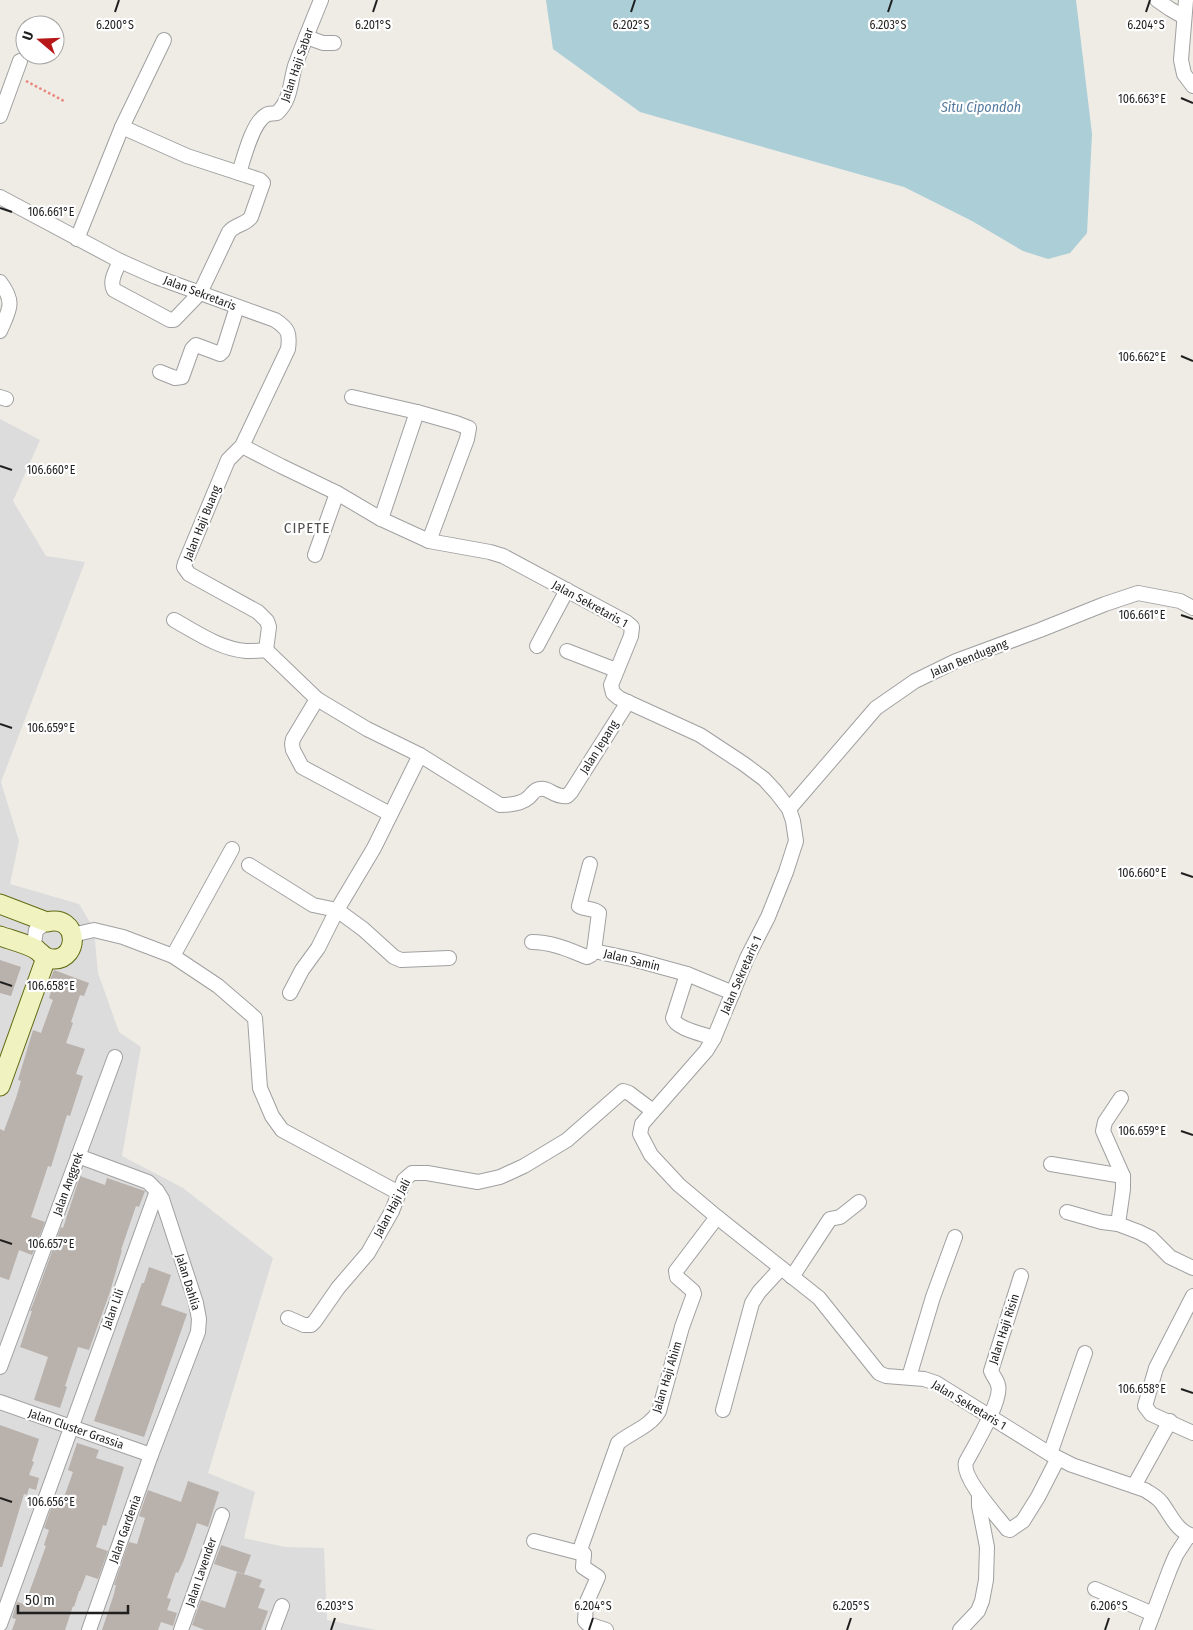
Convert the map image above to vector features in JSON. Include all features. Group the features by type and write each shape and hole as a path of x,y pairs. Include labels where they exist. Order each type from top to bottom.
{"street":[{"name":"Jalan Haji Sabar","path":"239,173 248,145 260,119 269,114 277,113 285,103 306,37 321,0"},
{"path":"1157,0 1170,10 1184,17"},
{"path":"1186,0 1181,60 1184,74 1193,86"},
{"path":"306,37 323,43 334,43"},
{"path":"77,239 122,128 164,40"},
{"path":"0,116 19,65"},
{"path":"120,261 112,280 114,290 170,320 177,319 200,293 229,232 232,228 249,220 251,217 263,183 260,180 186,156 122,128"},
{"name":"Jalan Sekretaris","path":"1,201 120,261 275,320 285,326 288,333 288,349 242,446"},
{"path":"0,282 9,296 10,308 0,331"},
{"path":"160,372 175,378 182,377 192,348 196,344 220,354 224,351 237,307"},
{"path":"352,397 417,412 469,428 468,439 429,541"},
{"path":"381,519 417,412"},
{"name":"Jalan Sekretaris 1","path":"242,446 338,493 381,519 429,541 496,554 567,590 632,627 631,636 616,670 611,689 619,698 700,735 764,779 789,809 796,841 768,917 746,958 714,1038 706,1051 642,1124 640,1129 642,1140 651,1155 680,1185 717,1217 819,1298 879,1373 895,1378 909,1377 936,1383 1054,1456 1072,1465 1134,1486 1155,1496 1177,1527 1191,1536"},
{"name":"Jalan Haji Buang","path":"242,446 228,460 184,567 188,574 258,612 267,621 266,650"},
{"path":"315,555 338,493"},
{"path":"537,646 567,590"},
{"name":"Jalan Bendugang","path":"789,809 876,708 915,681 956,661 1138,593 1180,601 1193,608"},
{"path":"174,620 232,648 245,651 266,650 317,699 367,729 420,755 374,848 337,910 318,948 302,970 290,993"},
{"path":"567,651 616,670"},
{"path":"317,699 292,739 293,750 302,767 390,814"},
{"name":"Jalan Jepang","path":"420,755 500,805 508,805 526,800 540,788 556,795 567,796 628,702"},
{"path":"173,956 232,849"},
{"path":"590,864 579,906 585,909 597,910 599,913 594,950"},
{"path":"249,866 313,905 337,910 363,929 394,958 401,960 449,958"},
{"path":"0,904 47,922"},
{"path":"0,936 42,954 58,959 67,954 72,945 72,935 67,926 62,922 52,920 36,930 34,944 42,954"},
{"path":"72,935 94,930 123,937 173,956 218,986 255,1018 260,1088 272,1116 282,1130 399,1193"},
{"name":"Jalan Samin","path":"532,942 542,942 558,946 587,956 591,955 594,950 636,960 687,974 733,993"},
{"path":"0,1086 42,954"},
{"path":"687,974 672,1018 673,1022 679,1026 714,1038"},
{"name":"Jalan Anggrek","path":"0,1368 114,1057"},
{"name":"Jalan Haji Jali","path":"288,1318 304,1325 311,1325 315,1321 338,1288 368,1253 392,1211 404,1180 415,1172 478,1182 500,1177 524,1166 567,1140 623,1091 629,1093 653,1111"},
{"path":"1118,1224 1123,1176 1103,1131 1105,1122 1121,1098"},
{"path":"78,1156 148,1182 157,1191"},
{"path":"1051,1164 1123,1176"},
{"name":"Jalan Lili","path":"0,1624 157,1191"},
{"name":"Jalan Dahlia","path":"151,1455 198,1332 199,1319 196,1303 162,1199 157,1191"},
{"path":"792,1277 830,1219 840,1217 859,1202"},
{"path":"1067,1212 1102,1222 1118,1224 1139,1232 1151,1238 1170,1257 1193,1268"},
{"name":"Jalan Haji Ahim","path":"584,1554 581,1551 581,1547 618,1443 654,1419 659,1412 682,1326 694,1294 677,1277 676,1271 717,1217"},
{"path":"909,1377 933,1297 955,1237"},
{"path":"723,1410 752,1303 759,1292 781,1268"},
{"name":"Jalan Haji Risin","path":"960,1630 978,1610 982,1601 986,1580 987,1547 979,1506 979,1494 966,1470 965,1464 990,1416 999,1390 991,1370 1021,1276"},
{"path":"1193,1296 1156,1368 1145,1406 1151,1414 1193,1433"},
{"path":"979,1494 1007,1529 1010,1530 1023,1521 1038,1496 1054,1456 1084,1353"},
{"name":"Jalan Cluster Grassia","path":"0,1402 151,1455"},
{"path":"1134,1486 1170,1421"},
{"name":"Jalan Gardenia","path":"89,1630 151,1455"},
{"name":"Jalan Lavender","path":"181,1630 222,1515"},
{"path":"1147,1630 1173,1562 1191,1536"},
{"path":"534,1541 584,1554 583,1566 598,1576 586,1604 586,1626 606,1630"},
{"path":"1095,1589 1153,1614"},
{"path":"273,1630 282,1606"}],"path":[{"path":"16,75 64,101"}],"shaded area":[{"path":"0,419 40,440 13,501 46,556 85,562 1,782 19,841 10,884 79,904 94,929 98,973 119,1032 141,1047 122,1156 183,1188 273,1258 208,1473 255,1492 244,1538 285,1547 324,1548 327,1620 376,1630 0,1630"}],"water":[{"name":"Situ Cipondoh","path":"546,0 1076,0 1092,134 1087,233 1070,253 1048,259 1023,251 972,221 904,187 640,112 553,49"}],"building":[{"path":"0,960 21,967 11,996 0,993"},
{"path":"54,970 89,983 84,996 80,995 66,1043 85,1049 76,1074 83,1076 70,1116 67,1115 51,1167 48,1166 31,1217 45,1222 32,1255 19,1250 9,1280 0,1277 0,1129 4,1131 16,1098 21,1081 18,1080 33,1030 41,1033 53,1000 49,998 53,985 49,983"},
{"path":"80,1176 105,1185 107,1178 145,1191 139,1207 136,1206 121,1250 110,1292 89,1350 78,1347 60,1408 34,1400 48,1357 20,1347 32,1311 30,1311 61,1227 63,1228"},
{"path":"149,1267 171,1275 161,1305 187,1314 144,1437 94,1421"},
{"path":"0,1425 39,1439 29,1475 39,1478 36,1490 29,1488 27,1495 24,1494 2,1567 0,1567"},
{"path":"77,1443 99,1450 96,1458 124,1467 106,1526 103,1525 96,1547 108,1551 98,1579 86,1575 65,1630 12,1630 16,1619 12,1618 17,1602 25,1604 46,1546 44,1545 49,1530 44,1528 54,1500 62,1503 73,1472 68,1470"},
{"path":"188,1481 219,1492 208,1527 197,1523 184,1560 178,1573 176,1572 167,1598 171,1599 167,1610 177,1613 173,1626 161,1622 158,1630 102,1630 114,1594 116,1585 114,1585 129,1542 137,1544 145,1518 139,1516 148,1490 181,1502"},
{"path":"221,1545 251,1555 244,1574 214,1564"},
{"path":"237,1572 262,1580 259,1587 265,1589 258,1608 268,1611 261,1630 205,1630 192,1625 201,1600 225,1608"}],"district":[{"name":"CIPETE","path":"307,528"}]}
